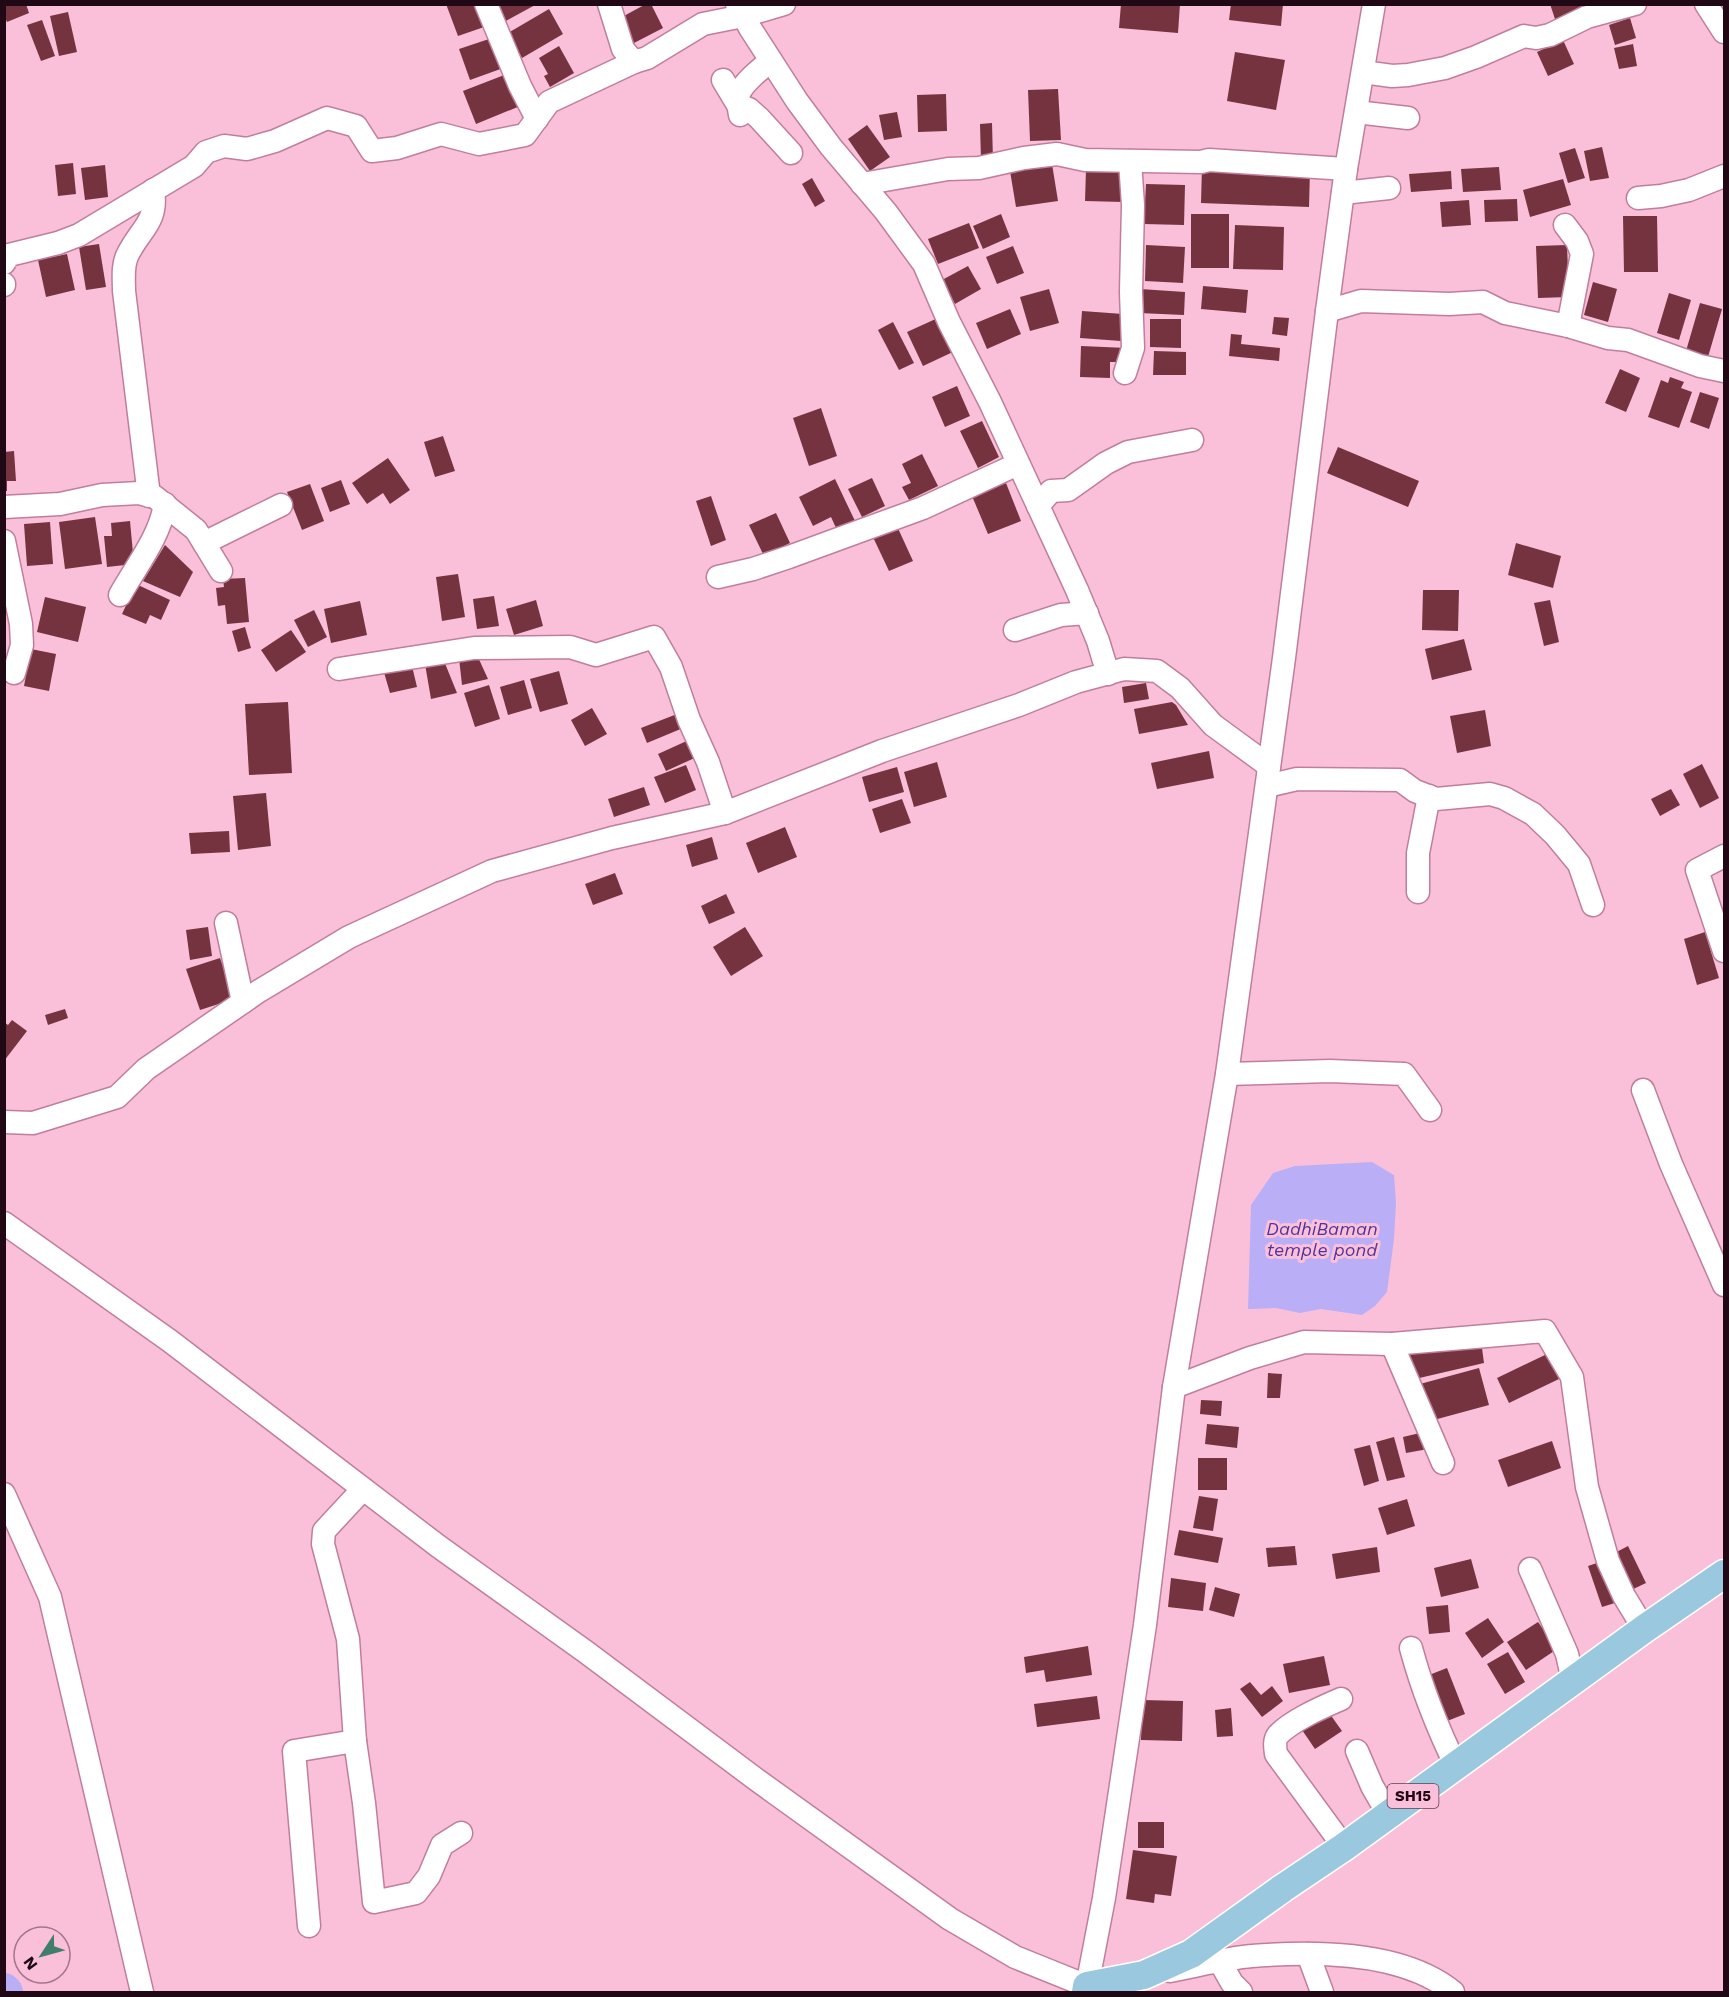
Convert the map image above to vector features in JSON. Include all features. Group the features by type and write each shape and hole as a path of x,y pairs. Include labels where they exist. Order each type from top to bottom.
{"main road":[{"name":"SH15","path":"1087,1989 1144,1975 1191,1954 1344,1847 1644,1629 1725,1574"}],"street":[{"path":"486,4 520,86 537,119"},
{"path":"609,4 623,49 634,62"},
{"path":"4,264 9,255 58,243 79,235 194,166 206,152 224,146 247,149 275,141 327,118 356,126 372,151 398,148 441,134 479,144 525,135 549,102 647,58 703,24 740,10 784,4"},
{"path":"1363,72 1392,76 1445,68 1524,36 1536,38 1550,35 1587,17 1635,4"},
{"path":"1706,4 1725,32"},
{"path":"4,1223 170,1341 438,1546 950,1919 1015,1957 1087,1989 1104,1898 1145,1625 1174,1387 1227,1074 1346,169 1376,5"},
{"path":"740,10 771,61 831,147 886,212 924,264 1087,613 1108,674"},
{"path":"740,112 740,92 761,68 771,61"},
{"path":"723,80 740,112"},
{"path":"740,112 749,109 791,153"},
{"path":"1356,112 1408,118"},
{"path":"862,184 948,169 979,168 1024,158 1057,154 1085,160 1201,162 1209,160 1346,169"},
{"path":"1125,374 1133,348 1131,292 1133,205 1130,161"},
{"path":"1638,198 1689,190 1725,176"},
{"path":"1343,193 1389,188"},
{"path":"120,595 155,536 163,515 157,500 124,291 124,269 127,255 155,207 153,190"},
{"path":"1565,225 1577,241 1582,254 1568,326"},
{"path":"1327,311 1361,301 1449,304 1483,302 1505,313 1568,326 1608,338 1628,340 1700,366 1725,371"},
{"path":"1038,506 1051,490 1068,490 1106,463 1128,452 1192,440"},
{"path":"718,577 789,557 923,508 1018,464"},
{"path":"4,507 60,504 102,495 139,493 157,500 196,530 221,571"},
{"path":"204,543 281,506"},
{"path":"4,541 21,624 22,645 14,673"},
{"path":"1015,630 1061,615 1087,613"},
{"path":"339,669 474,648 570,647 596,655 654,637 671,667 689,720 708,762 724,813"},
{"path":"4,1122 33,1123 117,1097 146,1070 243,1002 349,937 492,872 612,838 724,813 882,751 1019,705 1076,682 1124,669 1156,671 1180,688 1213,724 1268,776 1297,779 1400,780 1415,791 1436,799 1490,794 1504,798 1533,814 1555,835 1579,864 1593,905"},
{"path":"1418,892 1418,853 1429,796"},
{"path":"1725,856 1697,870 1725,951"},
{"path":"226,923 243,1002"},
{"path":"1227,1074 1330,1071 1404,1074 1430,1110"},
{"path":"1643,1090 1671,1164 1725,1285"},
{"path":"1174,1387 1250,1358 1304,1342 1392,1344 1545,1330 1572,1377 1587,1487 1608,1561 1624,1596 1644,1629"},
{"path":"1392,1344 1443,1463"},
{"path":"363,1489 324,1532 323,1544 348,1639 355,1741 374,1902 416,1893 429,1876 442,1845 461,1833"},
{"path":"4,1494 50,1598 142,1992"},
{"path":"1530,1569 1559,1633 1574,1681"},
{"path":"1411,1648 1434,1720 1456,1766"},
{"path":"1341,1699 1306,1716 1277,1736 1275,1743 1276,1754 1344,1847"},
{"path":"309,1926 294,1751 355,1741"},
{"path":"1357,1751 1372,1786 1388,1814"},
{"path":"1144,1975 1251,1956 1308,1954 1361,1957 1385,1962 1430,1978 1454,1992"},
{"path":"1308,1954 1322,1992"},
{"path":"1220,1962 1240,1992"}],"water":[{"name":"DadhiBaman temple pond","path":"1372,1162 1394,1175 1396,1203 1394,1239 1387,1292 1375,1306 1362,1315 1321,1309 1300,1313 1276,1308 1248,1309 1251,1205 1273,1173 1295,1166"}],"building":[{"path":"4,4 26,4 29,13 7,22 4,15"},
{"path":"446,4 479,4 487,26 458,36"},
{"path":"493,4 537,4 502,23"},
{"path":"646,4 651,4 663,28 634,43 622,17"},
{"path":"1121,4 1180,4 1178,33 1119,28"},
{"path":"1231,4 1283,4 1281,26 1229,20"},
{"path":"1550,4 1581,4 1584,15 1557,25"},
{"path":"549,9 563,34 522,58 508,33"},
{"path":"68,12 77,52 59,56 50,16"},
{"path":"1630,18 1636,38 1615,45 1609,25"},
{"path":"42,20 55,56 41,61 27,25"},
{"path":"495,37 506,67 470,80 459,49"},
{"path":"1563,40 1574,64 1548,76 1537,52"},
{"path":"1633,44 1637,66 1619,69 1614,48"},
{"path":"559,46 574,73 550,87 544,76 548,74 539,58"},
{"path":"1235,52 1285,60 1276,110 1227,101"},
{"path":"512,72 525,104 476,124 463,91"},
{"path":"1058,89 1061,140 1030,141 1028,90"},
{"path":"946,94 947,131 918,132 917,95"},
{"path":"897,112 902,137 884,140 879,115"},
{"path":"992,123 993,161 981,161 980,124"},
{"path":"867,125 890,157 870,171 848,139"},
{"path":"1602,147 1609,178 1590,181 1584,151"},
{"path":"1575,148 1585,178 1568,183 1559,153"},
{"path":"73,163 76,194 58,196 55,165"},
{"path":"1052,164 1058,201 1016,207 1010,171"},
{"path":"105,165 108,197 85,200 81,168"},
{"path":"1202,166 1310,170 1309,207 1201,203"},
{"path":"1499,167 1501,190 1463,192 1461,169"},
{"path":"1086,170 1124,172 1123,202 1085,201"},
{"path":"1451,171 1452,189 1411,192 1409,174"},
{"path":"812,178 825,201 815,207 802,184"},
{"path":"1563,179 1571,205 1530,217 1523,190"},
{"path":"1146,184 1185,185 1184,225 1144,224"},
{"path":"1517,199 1518,221 1485,222 1484,200"},
{"path":"1469,200 1471,225 1442,227 1440,202"},
{"path":"1001,214 1010,237 983,249 973,226"},
{"path":"1191,214 1229,214 1229,268 1191,268"},
{"path":"1623,216 1657,216 1658,272 1624,272"},
{"path":"969,223 979,248 938,264 928,239"},
{"path":"1235,225 1284,227 1283,270 1233,269"},
{"path":"99,244 106,287 86,290 79,247"},
{"path":"1146,245 1185,247 1183,283 1145,281"},
{"path":"1567,245 1569,297 1538,298 1536,246"},
{"path":"1013,246 1024,273 997,284 986,257"},
{"path":"67,254 75,290 46,297 38,260"},
{"path":"968,266 981,289 955,304 942,280"},
{"path":"1593,282 1617,289 1608,322 1584,315"},
{"path":"1203,286 1248,290 1246,313 1201,309"},
{"path":"1049,289 1059,323 1030,331 1020,297"},
{"path":"1140,289 1185,292 1184,315 1139,313"},
{"path":"1669,293 1691,300 1679,340 1657,333"},
{"path":"1700,303 1722,309 1708,357 1686,351"},
{"path":"1010,309 1021,334 987,349 976,323"},
{"path":"1082,311 1123,314 1121,341 1080,338"},
{"path":"940,317 955,351 923,366 907,332"},
{"path":"1274,317 1289,318 1287,336 1272,334"},
{"path":"1150,319 1181,319 1181,348 1150,347"},
{"path":"893,322 914,363 899,370 878,330"},
{"path":"1231,334 1242,335 1241,344 1280,348 1279,361 1229,356"},
{"path":"1081,346 1127,348 1126,362 1110,362 1110,378 1080,377"},
{"path":"1154,351 1186,352 1186,375 1153,375"},
{"path":"1620,369 1640,378 1626,412 1605,403"},
{"path":"1670,377 1684,382 1681,388 1692,392 1679,428 1648,417 1661,380 1668,383"},
{"path":"957,386 970,416 945,427 932,397"},
{"path":"1700,392 1719,398 1709,429 1690,422"},
{"path":"821,408 837,456 809,466 793,418"},
{"path":"982,421 999,457 978,468 960,431"},
{"path":"443,436 455,471 435,477 424,442"},
{"path":"1338,447 1419,481 1408,507 1327,473"},
{"path":"14,451 16,481 7,481 7,491 4,491 4,452"},
{"path":"922,454 938,486 909,500 902,487 911,483 902,464"},
{"path":"388,458 410,490 390,504 383,493 367,504 352,483"},
{"path":"872,478 885,506 862,517 848,489"},
{"path":"835,479 855,521 837,530 831,517 813,526 799,497"},
{"path":"341,480 350,504 330,512 321,488"},
{"path":"1006,483 1021,521 988,534 972,496"},
{"path":"310,484 324,521 302,530 287,492"},
{"path":"711,496 726,540 711,546 696,501"},
{"path":"776,513 790,543 764,556 749,525"},
{"path":"95,517 102,564 65,569 59,522"},
{"path":"130,521 134,564 107,567 104,536 112,536 111,523"},
{"path":"50,522 53,564 27,566 24,524"},
{"path":"896,524 913,561 889,571 872,535"},
{"path":"1516,543 1561,556 1553,588 1508,575"},
{"path":"165,545 193,572 180,597 143,581"},
{"path":"458,574 465,617 442,621 436,577"},
{"path":"245,578 249,622 227,624 225,605 218,606 216,588 224,587 223,579"},
{"path":"136,584 170,600 161,620 150,615 146,624 122,614"},
{"path":"1423,590 1459,590 1458,631 1422,630"},
{"path":"494,596 499,626 477,629 473,599"},
{"path":"45,597 86,607 78,642 37,632"},
{"path":"536,600 543,626 514,635 506,609"},
{"path":"1550,600 1559,642 1544,646 1534,603"},
{"path":"360,601 367,635 331,643 324,609"},
{"path":"314,610 327,637 308,647 294,620"},
{"path":"245,627 251,648 238,652 232,631"},
{"path":"291,630 306,652 276,672 261,650"},
{"path":"1464,639 1472,670 1432,680 1425,649"},
{"path":"31,649 56,654 49,691 24,686"},
{"path":"477,655 488,679 462,685 459,658"},
{"path":"444,661 457,693 431,699 425,664"},
{"path":"412,666 417,687 390,693 383,669"},
{"path":"559,671 568,704 540,712 530,679"},
{"path":"524,680 532,708 508,715 500,687"},
{"path":"1146,683 1149,699 1124,703 1122,687"},
{"path":"489,685 500,719 475,727 464,693"},
{"path":"288,702 292,773 249,775 245,704"},
{"path":"1172,702 1188,725 1139,734 1134,709"},
{"path":"592,708 607,734 585,746 571,720"},
{"path":"1485,710 1491,746 1457,753 1450,716"},
{"path":"677,714 683,728 647,743 641,728"},
{"path":"691,739 699,756 666,771 658,754"},
{"path":"1209,751 1214,778 1157,789 1151,763"},
{"path":"937,762 947,797 914,807 904,772"},
{"path":"1702,764 1719,798 1700,808 1683,774"},
{"path":"686,765 696,790 665,803 654,777"},
{"path":"897,767 904,792 869,802 862,777"},
{"path":"644,787 650,805 614,817 608,799"},
{"path":"1671,789 1680,805 1660,816 1651,799"},
{"path":"266,793 271,846 238,850 233,796"},
{"path":"902,799 911,823 880,833 872,809"},
{"path":"785,827 797,857 758,873 746,843"},
{"path":"229,831 230,852 191,854 189,833"},
{"path":"712,837 718,859 692,867 686,845"},
{"path":"615,873 623,894 593,905 585,884"},
{"path":"726,894 735,913 709,924 701,906"},
{"path":"208,927 212,956 190,960 186,930"},
{"path":"745,927 763,956 731,976 713,947"},
{"path":"1705,932 1719,978 1697,985 1684,939"},
{"path":"220,958 234,999 200,1010 186,969"},
{"path":"65,1009 68,1018 48,1025 45,1015"},
{"path":"12,1020 27,1031 4,1061 4,1022 8,1025"},
{"path":"1481,1341 1484,1363 1415,1379 1407,1347"},
{"path":"1547,1354 1559,1379 1509,1403 1497,1378"},
{"path":"1479,1368 1489,1405 1430,1421 1420,1384"},
{"path":"1268,1373 1282,1374 1280,1398 1267,1398"},
{"path":"1201,1400 1222,1401 1221,1416 1200,1414"},
{"path":"1207,1424 1239,1427 1237,1448 1205,1444"},
{"path":"1424,1432 1428,1449 1406,1453 1403,1437"},
{"path":"1394,1437 1405,1477 1387,1481 1376,1442"},
{"path":"1552,1441 1561,1468 1508,1487 1498,1460"},
{"path":"1370,1445 1379,1481 1364,1486 1354,1449"},
{"path":"1198,1458 1227,1458 1227,1490 1198,1490"},
{"path":"1199,1496 1218,1499 1213,1531 1193,1528"},
{"path":"1407,1499 1415,1526 1387,1535 1378,1508"},
{"path":"1179,1530 1223,1538 1218,1563 1174,1555"},
{"path":"1295,1546 1297,1565 1268,1567 1266,1548"},
{"path":"1628,1546 1646,1583 1627,1592 1609,1556"},
{"path":"1377,1547 1380,1572 1336,1579 1332,1554"},
{"path":"1471,1559 1479,1588 1441,1597 1434,1568"},
{"path":"1603,1561 1618,1602 1602,1607 1588,1566"},
{"path":"1171,1578 1206,1583 1203,1611 1168,1607"},
{"path":"1215,1587 1240,1594 1234,1617 1209,1610"},
{"path":"1448,1605 1450,1632 1429,1634 1426,1607"},
{"path":"1488,1618 1504,1642 1482,1658 1465,1633"},
{"path":"1538,1622 1557,1649 1526,1670 1507,1642"},
{"path":"1088,1646 1092,1675 1046,1682 1044,1670 1026,1673 1024,1657"},
{"path":"1508,1652 1525,1682 1505,1694 1487,1664"},
{"path":"1324,1656 1330,1685 1289,1693 1283,1664"},
{"path":"1447,1668 1465,1714 1442,1723 1424,1677"},
{"path":"1250,1682 1261,1695 1272,1686 1283,1701 1262,1717 1240,1689"},
{"path":"1097,1696 1100,1719 1037,1727 1034,1704"},
{"path":"1142,1700 1183,1701 1182,1741 1141,1740"},
{"path":"1231,1708 1233,1736 1217,1737 1215,1710"},
{"path":"1327,1710 1342,1731 1315,1749 1300,1727"},
{"path":"1138,1822 1164,1822 1164,1848 1138,1848"},
{"path":"1133,1850 1177,1856 1171,1896 1155,1894 1154,1903 1126,1899"}]}
